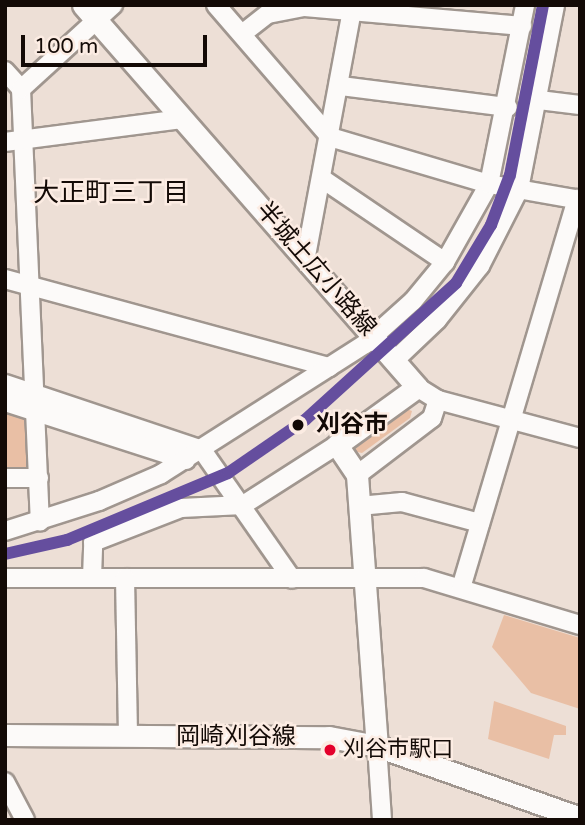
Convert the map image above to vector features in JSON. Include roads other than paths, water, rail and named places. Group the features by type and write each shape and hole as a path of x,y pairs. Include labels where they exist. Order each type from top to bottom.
{"main road":[{"name":"半城土広小路線","path":"89,13 306,256 417,387"},
{"path":"377,746 357,475 337,445 417,387"},
{"name":"岡崎刈谷線","path":"5,735 329,737 377,746 580,818"}],"street":[{"path":"21,89 89,13 113,5"},
{"path":"216,5 330,137 489,184 579,200 461,588"},
{"path":"5,531 99,501 186,460 375,336 445,262 489,184 508,107 525,5"},
{"path":"396,359 480,266 519,189 539,100 555,5"},
{"path":"242,34 285,9 353,8 522,26"},
{"path":"306,256 341,86 353,8"},
{"path":"5,71 21,89 32,283 40,522"},
{"path":"341,86 508,107"},
{"path":"539,100 580,105"},
{"path":"5,142 183,119"},
{"path":"321,178 445,262"},
{"path":"5,279 32,283 329,367"},
{"path":"5,384 37,403 186,460"},
{"path":"417,387 438,400 580,438"},
{"path":"357,475 432,418 438,400"},
{"path":"5,402 37,403 202,450 243,505 292,579"},
{"path":"92,578 93,542 181,508 243,505 337,445"},
{"path":"5,478 39,478"},
{"path":"359,506 402,502 480,523"},
{"path":"5,578 424,578 580,625"},
{"path":"125,578 128,737"},
{"path":"377,746 382,820"},
{"path":"5,782 25,820"}],"place":[{"name":"刈谷市","path":"298,425"},
{"name":"刈谷市駅口","path":"330,750"}],"district":[{"name":"大正町三丁目","path":"111,193"}]}
